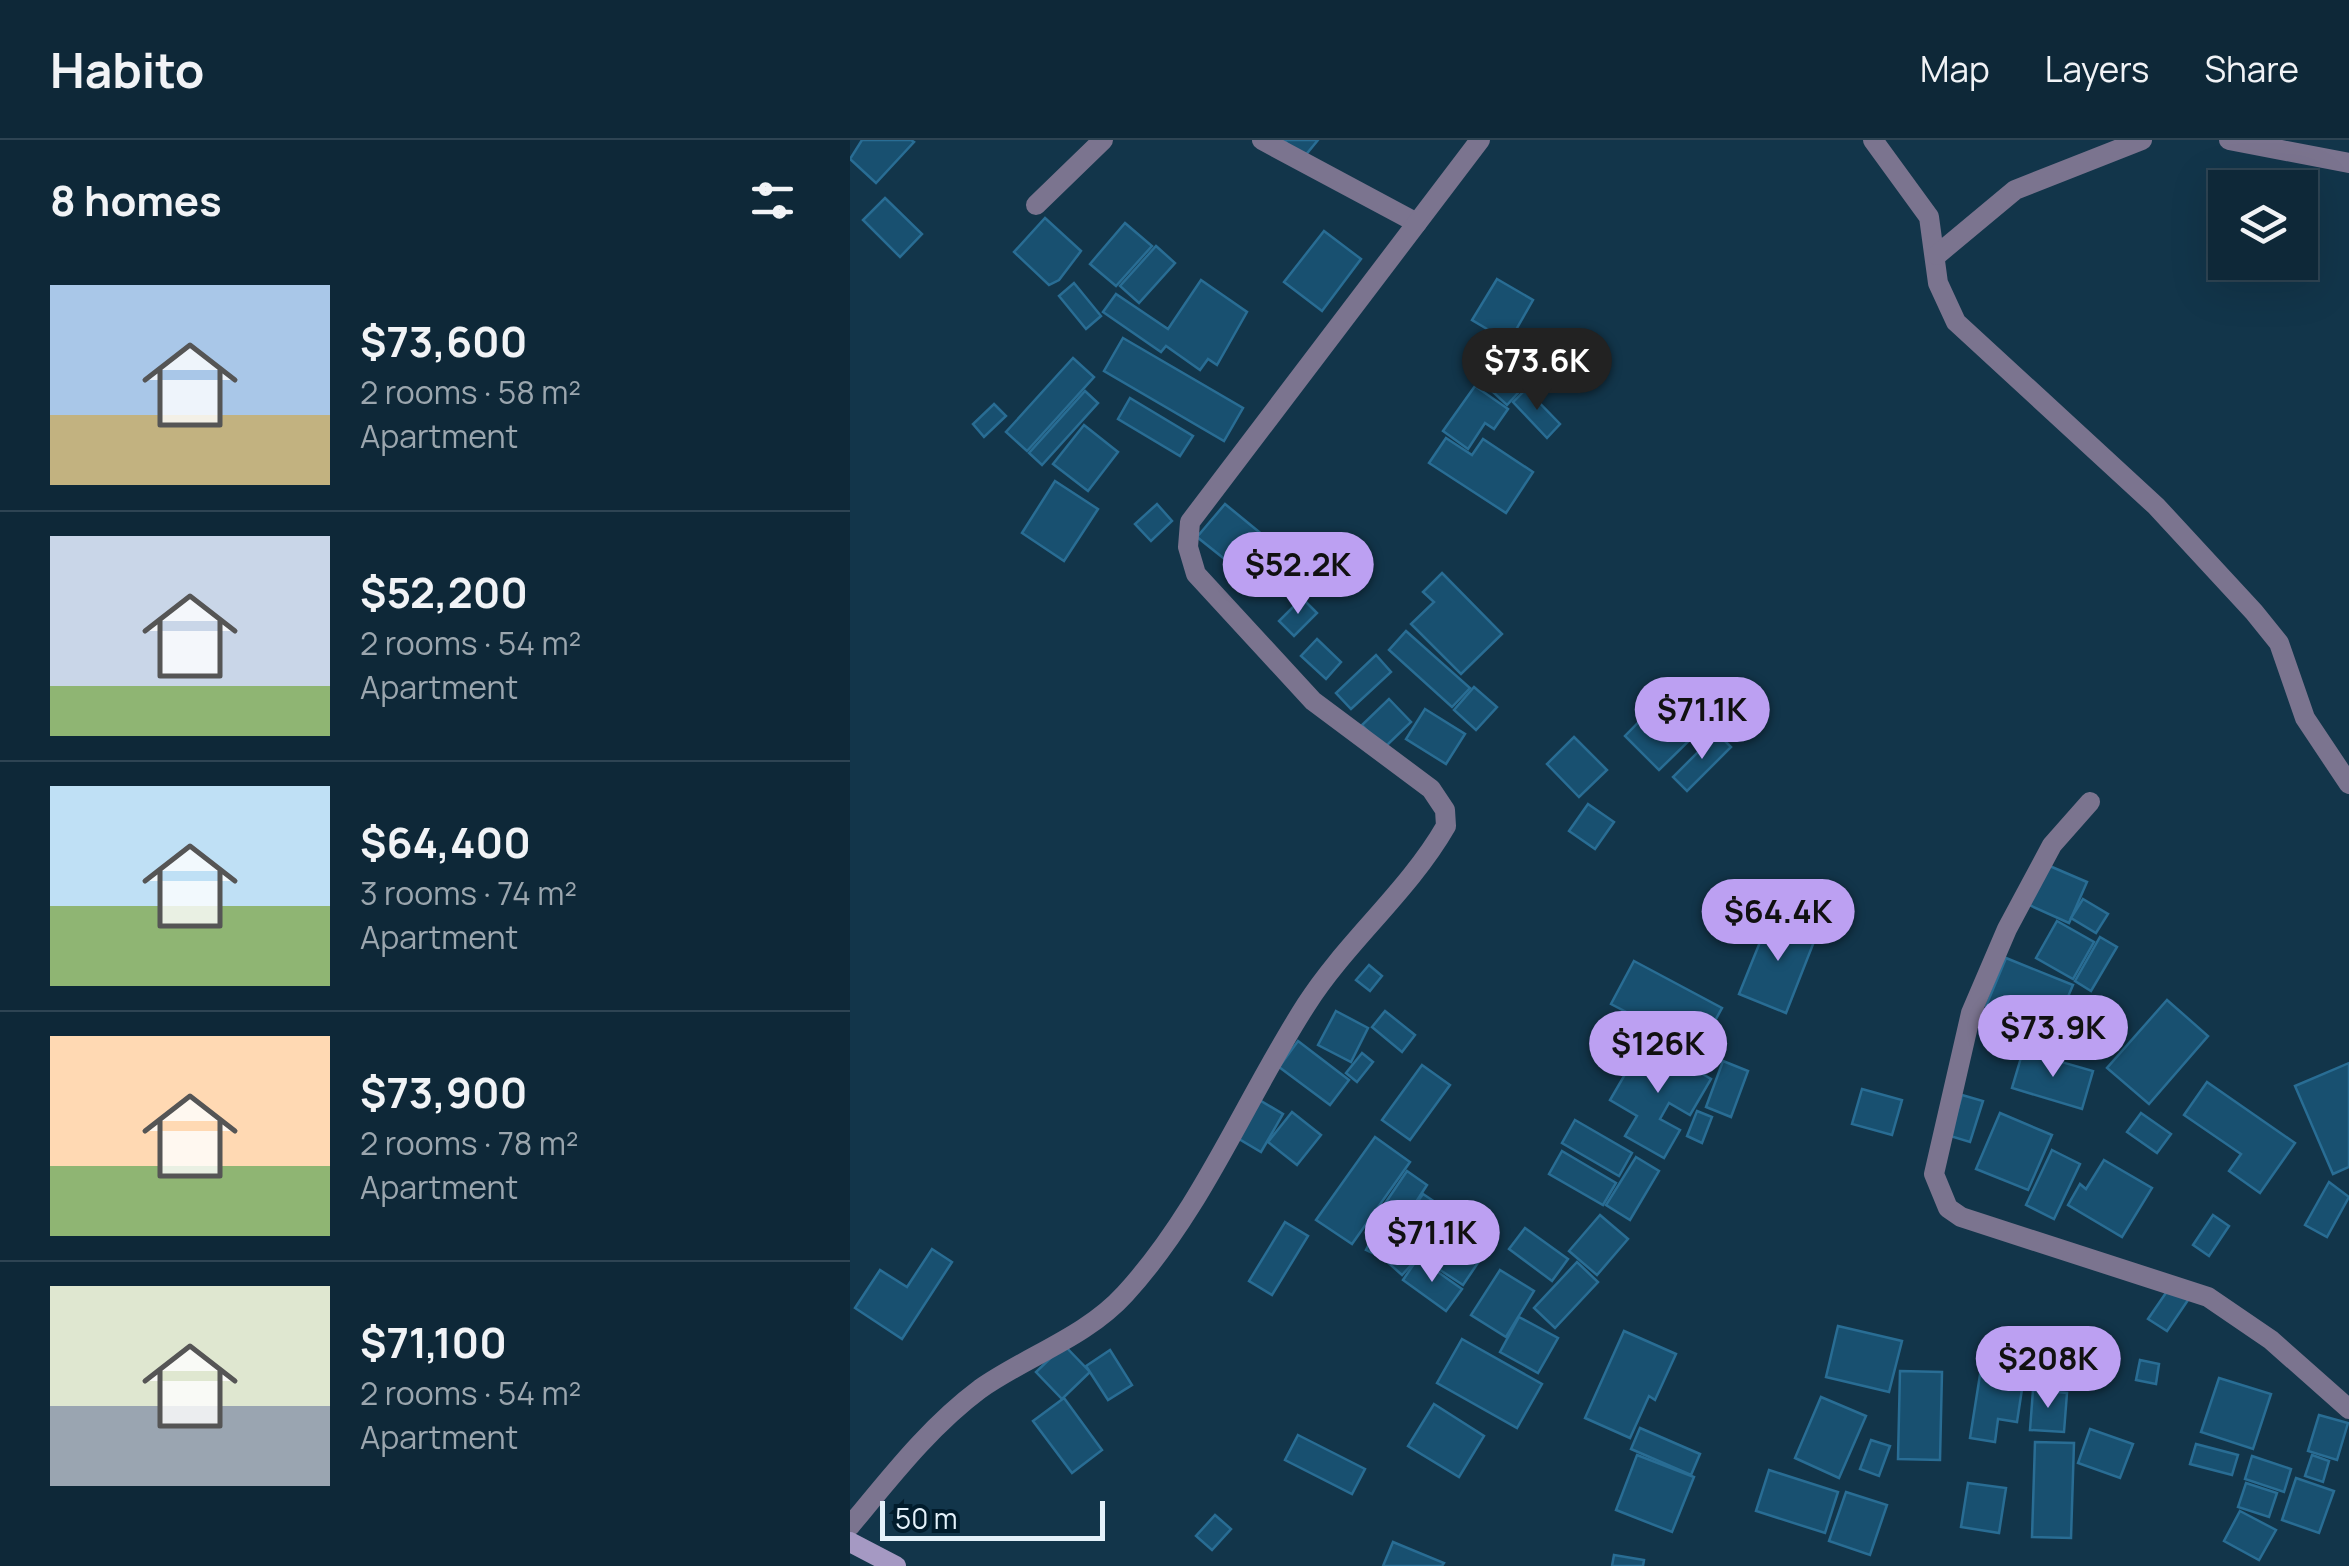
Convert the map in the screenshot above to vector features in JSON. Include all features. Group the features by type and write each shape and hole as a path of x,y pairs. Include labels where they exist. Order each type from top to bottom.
{"main road":[{"path":"850,1542 896,1566"}],"street":[{"path":"1036,205 1104,140"},
{"path":"1262,140 1417,223"},
{"path":"850,1526 921,1441 980,1390 1087,1326 1124,1296 1178,1229 1309,1000 1401,890 1446,826 1445,810 1431,789 1313,701 1196,574 1188,547 1190,522 1480,140"},
{"path":"1873,140 1918,196 1929,217 1938,283 1956,322 2156,506 2279,643 2305,718 2349,784"},
{"path":"1937,255 2015,190 2142,140"},
{"path":"2228,140 2349,163"},
{"path":"2090,802 2052,845 2007,928 1971,1012 1934,1174 1948,1208 1961,1217 2208,1297 2271,1340 2349,1409"}],"building":[{"path":"862,140 914,142 876,183 850,159"},
{"path":"1283,140 1318,140 1304,157"},
{"path":"885,198 922,234 900,257 863,220"},
{"path":"1045,218 1081,251 1059,280 1049,285 1014,252"},
{"path":"1125,223 1152,246 1116,286 1090,264"},
{"path":"1324,231 1361,259 1322,311 1284,282"},
{"path":"1156,246 1175,263 1139,303 1120,286"},
{"path":"1497,279 1533,300 1509,342 1472,320"},
{"path":"1201,280 1247,312 1217,365 1208,359 1200,370 1166,346 1161,352 1103,312 1116,294 1168,329"},
{"path":"1074,283 1101,316 1086,329 1059,296"},
{"path":"1123,338 1243,408 1224,441 1104,371"},
{"path":"1073,358 1094,377 1027,451 1006,432"},
{"path":"1500,359 1527,383 1507,405 1480,380"},
{"path":"1475,386 1508,409 1494,429 1485,423 1468,449 1443,431"},
{"path":"1526,389 1560,424 1547,438 1513,402"},
{"path":"1085,391 1098,403 1042,465 1029,453"},
{"path":"1130,398 1193,436 1180,456 1118,419"},
{"path":"994,404 1006,416 984,437 973,424"},
{"path":"1084,425 1118,452 1088,491 1053,464"},
{"path":"1446,438 1472,455 1483,439 1533,472 1506,513 1429,463"},
{"path":"1055,481 1098,509 1064,561 1022,533"},
{"path":"1157,504 1172,521 1151,541 1135,524"},
{"path":"1225,504 1264,536 1237,569 1197,537"},
{"path":"1317,562 1326,574 1314,583 1305,572"},
{"path":"1442,573 1502,634 1461,674 1411,624 1434,602 1423,592"},
{"path":"1302,598 1317,613 1294,636 1279,621"},
{"path":"1406,631 1470,688 1452,707 1389,650"},
{"path":"1317,639 1341,662 1326,679 1301,656"},
{"path":"1376,655 1391,672 1351,709 1336,693"},
{"path":"1474,687 1497,707 1476,730 1454,710"},
{"path":"1670,690 1705,725 1659,770 1625,736"},
{"path":"1389,699 1411,722 1384,748 1362,725"},
{"path":"1425,709 1465,734 1446,764 1406,739"},
{"path":"1717,733 1731,747 1687,791 1673,777"},
{"path":"1574,737 1607,770 1579,797 1547,764"},
{"path":"1588,804 1614,822 1595,849 1569,831"},
{"path":"2045,864 2087,882 2069,923 2027,904"},
{"path":"2083,899 2108,914 2096,933 2071,918"},
{"path":"1771,915 1817,934 1786,1013 1739,994"},
{"path":"2057,921 2094,942 2073,979 2036,958"},
{"path":"2100,937 2117,947 2091,991 2075,981"},
{"path":"2006,958 2073,985 2053,1032 1986,1006"},
{"path":"1634,961 1722,1008 1699,1050 1611,1004"},
{"path":"1369,965 1382,976 1370,991 1356,980"},
{"path":"2167,1000 2208,1036 2149,1104 2107,1068"},
{"path":"1336,1011 1368,1028 1351,1062 1318,1045"},
{"path":"1385,1011 1415,1035 1402,1052 1372,1027"},
{"path":"2080,1012 2117,1029 2105,1056 2068,1040"},
{"path":"1645,1040 1711,1079 1690,1115 1669,1103 1660,1119 1680,1130 1664,1158 1625,1136 1637,1116 1610,1100"},
{"path":"1298,1041 1349,1080 1330,1105 1279,1067"},
{"path":"2023,1051 2093,1071 2082,1109 2012,1088"},
{"path":"1362,1053 1373,1062 1357,1082 1346,1073"},
{"path":"1723,1061 1748,1071 1731,1117 1706,1107"},
{"path":"2349,1063 2349,1167 2333,1174 2295,1086"},
{"path":"1422,1065 1450,1085 1410,1140 1382,1120"},
{"path":"2207,1082 2295,1143 2260,1193 2229,1171 2241,1154 2184,1115"},
{"path":"1862,1089 1902,1100 1892,1135 1852,1124"},
{"path":"1962,1095 1983,1101 1970,1142 1950,1136"},
{"path":"1256,1098 1283,1114 1261,1152 1234,1136"},
{"path":"1697,1111 1712,1117 1702,1143 1687,1136"},
{"path":"1292,1112 1321,1135 1297,1165 1268,1142"},
{"path":"2000,1113 2052,1135 2028,1190 1976,1169"},
{"path":"2141,1113 2171,1134 2157,1153 2127,1132"},
{"path":"1575,1120 1632,1153 1619,1176 1562,1143"},
{"path":"1375,1137 1410,1162 1352,1244 1316,1220"},
{"path":"2052,1150 2080,1164 2054,1219 2026,1205"},
{"path":"1562,1151 1616,1183 1603,1205 1549,1174"},
{"path":"1636,1157 1659,1171 1630,1220 1606,1205"},
{"path":"2104,1160 2152,1188 2122,1237 2068,1205 2080,1184 2086,1189"},
{"path":"1407,1171 1427,1185 1405,1219 1384,1205"},
{"path":"2329,1182 2349,1197 2327,1237 2305,1225"},
{"path":"1423,1194 1456,1216 1431,1252 1424,1248 1416,1260 1390,1241"},
{"path":"1600,1215 1628,1239 1597,1275 1569,1251"},
{"path":"2213,1215 2229,1226 2209,1256 2193,1245"},
{"path":"1464,1220 1494,1239 1463,1285 1434,1266"},
{"path":"1285,1222 1308,1236 1272,1295 1249,1281"},
{"path":"1525,1228 1568,1259 1552,1281 1509,1249"},
{"path":"1376,1231 1389,1237 1379,1256 1366,1250"},
{"path":"1395,1247 1413,1263 1402,1275 1384,1259"},
{"path":"932,1249 952,1262 902,1339 855,1308 880,1270 907,1287"},
{"path":"1418,1258 1462,1289 1446,1311 1403,1280"},
{"path":"1577,1262 1598,1282 1555,1328 1534,1308"},
{"path":"1500,1270 1534,1291 1506,1337 1471,1315"},
{"path":"2170,1287 2188,1300 2167,1331 2148,1319"},
{"path":"1519,1317 1558,1338 1538,1373 1500,1352"},
{"path":"1838,1326 1902,1341 1889,1392 1826,1377"},
{"path":"1624,1331 1676,1354 1655,1400 1649,1396 1630,1438 1585,1418"},
{"path":"1462,1339 1542,1384 1517,1428 1437,1383"},
{"path":"1064,1345 1090,1372 1062,1399 1036,1372"},
{"path":"1110,1350 1132,1385 1108,1400 1086,1366"},
{"path":"1983,1356 2026,1363 2017,1422 1998,1419 1995,1442 1970,1438"},
{"path":"2140,1360 2159,1364 2156,1384 2136,1380"},
{"path":"1900,1371 1942,1372 1940,1460 1898,1459"},
{"path":"2219,1378 2271,1394 2253,1449 2201,1432"},
{"path":"2033,1390 2067,1393 2064,1432 2030,1430"},
{"path":"1821,1397 1866,1416 1839,1478 1795,1458"},
{"path":"1064,1398 1102,1450 1072,1473 1033,1421"},
{"path":"1434,1404 1484,1436 1459,1477 1408,1446"},
{"path":"2319,1415 2348,1423 2337,1460 2308,1451"},
{"path":"1640,1428 1700,1454 1691,1475 1631,1449"},
{"path":"2090,1429 2133,1444 2120,1478 2078,1463"},
{"path":"1298,1435 1365,1469 1352,1494 1285,1460"},
{"path":"1871,1440 1890,1446 1879,1476 1860,1469"},
{"path":"2035,1442 2074,1443 2071,1538 2032,1537"},
{"path":"2196,1444 2238,1455 2232,1475 2190,1464"},
{"path":"1637,1455 1694,1477 1672,1532 1616,1510"},
{"path":"2312,1455 2329,1461 2323,1482 2305,1476"},
{"path":"2252,1456 2291,1469 2284,1492 2245,1479"},
{"path":"1769,1470 1838,1492 1825,1533 1756,1511"},
{"path":"2296,1478 2334,1491 2319,1533 2282,1520"},
{"path":"1968,1483 2006,1488 1999,1533 1961,1527"},
{"path":"2246,1483 2277,1493 2269,1517 2238,1507"},
{"path":"1846,1492 1887,1505 1870,1555 1829,1541"},
{"path":"2240,1511 2276,1530 2259,1560 2224,1541"},
{"path":"1215,1515 1231,1529 1212,1550 1196,1536"},
{"path":"1393,1542 1444,1563 1383,1566"},
{"path":"1614,1555 1644,1560 1643,1566 1612,1566"}]}
